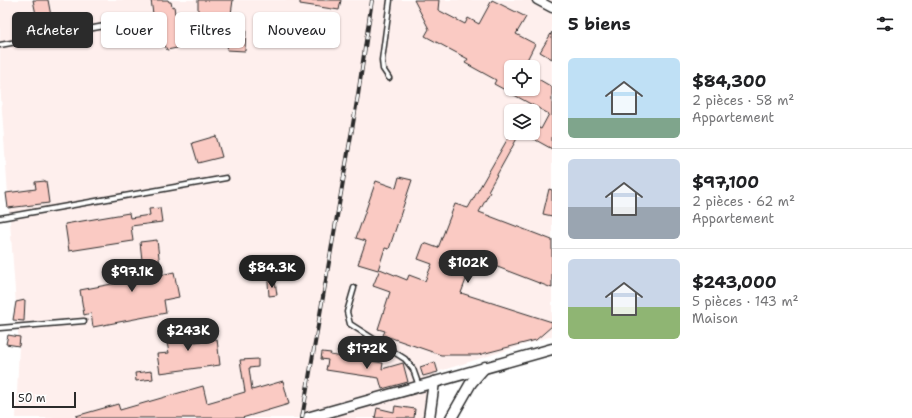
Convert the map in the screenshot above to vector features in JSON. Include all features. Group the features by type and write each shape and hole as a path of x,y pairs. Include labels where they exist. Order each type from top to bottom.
{"street":[{"path":"537,0 552,8"},
{"path":"307,418 328,415 434,382 552,349"},
{"path":"450,418 468,388 486,367"},
{"path":"429,418 434,382"}],"lane":[{"path":"389,78 383,69 382,60 390,0"},
{"path":"0,45 101,27"},
{"path":"0,218 226,178"},
{"path":"354,288 347,312 350,324 405,358 413,369 419,387"},
{"path":"0,328 84,321"}],"shaded area":[{"path":"0,0 552,0 552,336 437,372 428,418 16,418 19,346 0,83"}],"building":[{"path":"33,0 48,0 50,12 35,12"},
{"path":"151,0 168,0 171,2 172,7 174,6 175,48 177,48 167,50 166,48 167,12 153,12"},
{"path":"198,0 233,0 231,12 198,12"},
{"path":"300,0 341,0 339,10 300,4"},
{"path":"414,0 439,0 438,10 465,24 468,18 479,24 492,0 526,17 516,34 535,44 527,60 504,60 504,89 494,84 496,80 465,63 468,59 425,36 429,29"},
{"path":"246,29 245,51 227,50 227,48 245,48"},
{"path":"552,32 552,59 540,52"},
{"path":"540,80 552,87 552,149 536,140 540,140 540,128 549,114 540,109 540,104 531,104 516,96 540,96"},
{"path":"216,136 222,157 198,163 192,143"},
{"path":"507,140 516,140 488,191 490,192 479,212 552,240 552,288 474,258 461,293 552,322 552,326 536,340 478,355 441,355 383,335 385,331 378,329 390,292 373,286 380,269 407,280 409,275 425,281 432,264 418,259 424,243 438,248 455,204 468,208"},
{"path":"399,177 412,180 389,249 385,248 378,270 358,264 366,241 356,238 376,181 396,188"},
{"path":"46,181 49,203 8,208 6,193 36,189 35,182"},
{"path":"549,189 552,190 552,216 543,214"},
{"path":"160,208 162,222 131,226 133,241 69,251 65,224 129,213 130,218 150,215 149,209"},
{"path":"157,240 161,275 174,272 179,297 164,300 166,313 93,327 91,313 84,315 80,290 144,278 140,242"},
{"path":"275,281 277,295 269,296 268,282"},
{"path":"25,300 24,321 13,320 16,302"},
{"path":"184,327 184,332 193,330 195,342 217,339 220,365 160,373 157,354 169,353 165,331"},
{"path":"8,335 20,337 19,346 6,344"},
{"path":"322,352 331,353 330,355 383,363 382,369 403,363 408,382 382,389 379,378 326,370 328,360 321,359"},
{"path":"258,359 258,367 249,368 252,390 283,381 289,404 242,418 77,418 76,416 118,404 120,410 203,386 207,403 245,392 240,360"},
{"path":"435,362 438,372 423,376 420,367"},
{"path":"152,371 153,379 136,381 135,373"},
{"path":"395,406 415,409 414,418 375,418 377,408 394,412"}],"railway":[{"path":"302,418 358,95 372,0"}]}
